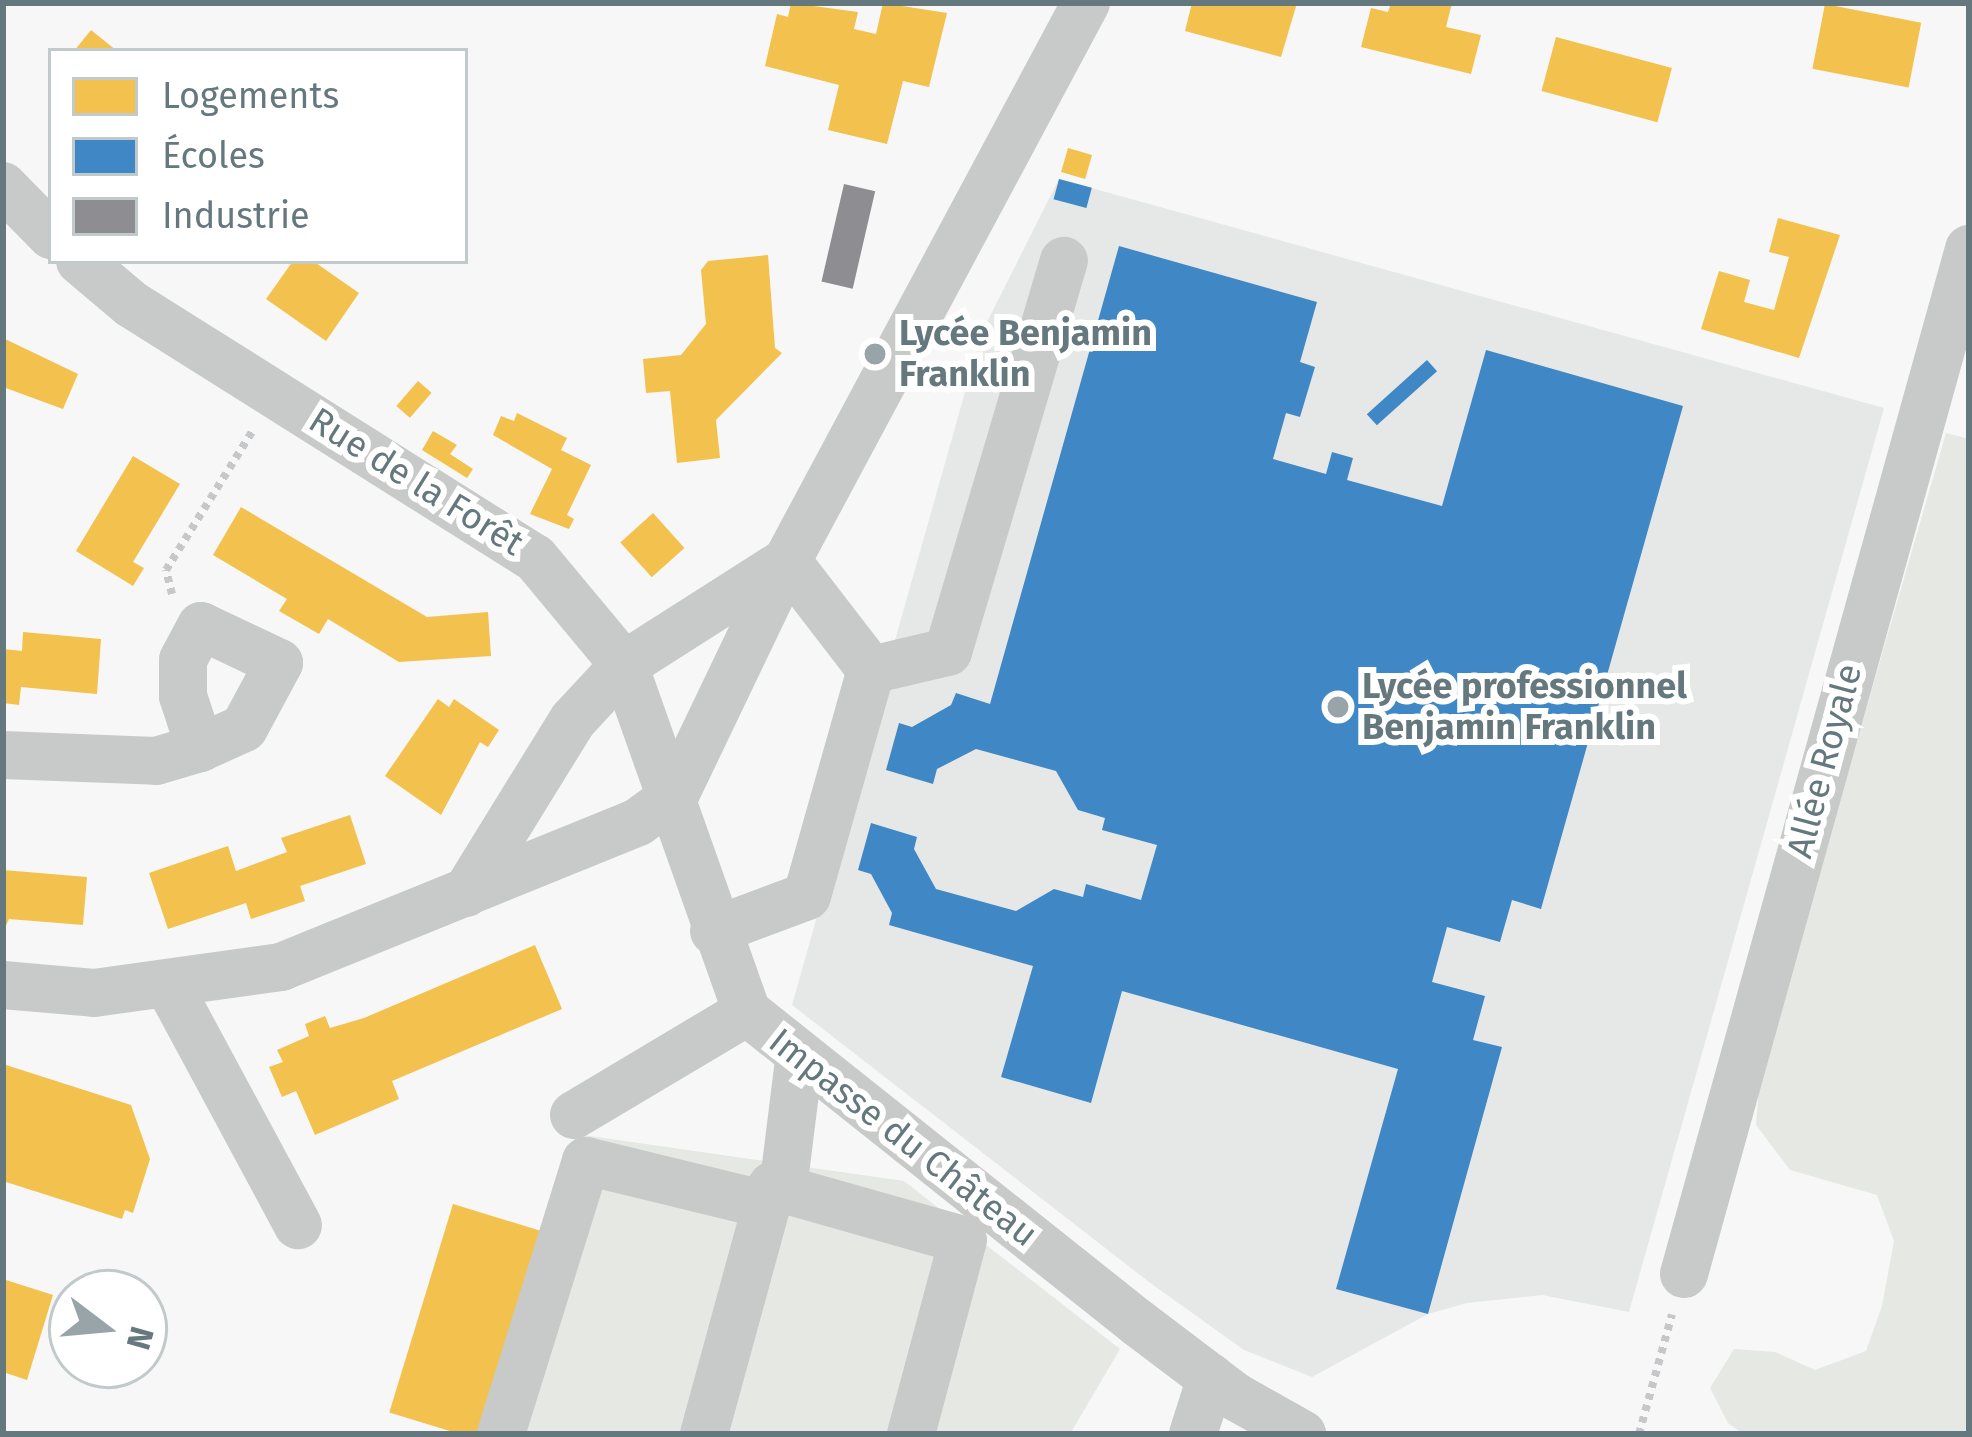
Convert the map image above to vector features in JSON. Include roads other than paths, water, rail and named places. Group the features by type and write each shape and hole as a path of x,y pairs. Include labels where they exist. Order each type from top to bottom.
{"street":[{"path":"3,985 94,993 328,954 638,822 675,794 787,561 1087,3"},
{"path":"3,186 48,232"},
{"name":"Allée Royale","path":"1684,1274 1969,249"},
{"path":"871,670 948,652 1064,261"},
{"name":"Rue de la Forêt","path":"84,264 131,304 535,558 624,665"},
{"path":"466,893 573,720 624,665 787,561"},
{"path":"787,561 871,670"},
{"path":"3,754 156,761 200,748 244,728 279,663 201,626 183,678 200,748"},
{"name":"Impasse du Château","path":"624,665 675,794 714,931 747,1012 799,1060 1211,1378 1300,1433"},
{"path":"714,931 807,896 871,670"},
{"path":"168,984 298,1225"},
{"path":"574,1115 747,1012"},
{"path":"704,1434 775,1197 799,1060"},
{"path":"501,1434 586,1161 963,1240 911,1434"},
{"path":"1193,1434 1211,1378"}],"place":[{"name":"Lycée Benjamin Franklin","path":"875,354"},
{"name":"Lycée professionnel Benjamin Franklin","path":"1338,707"}]}
